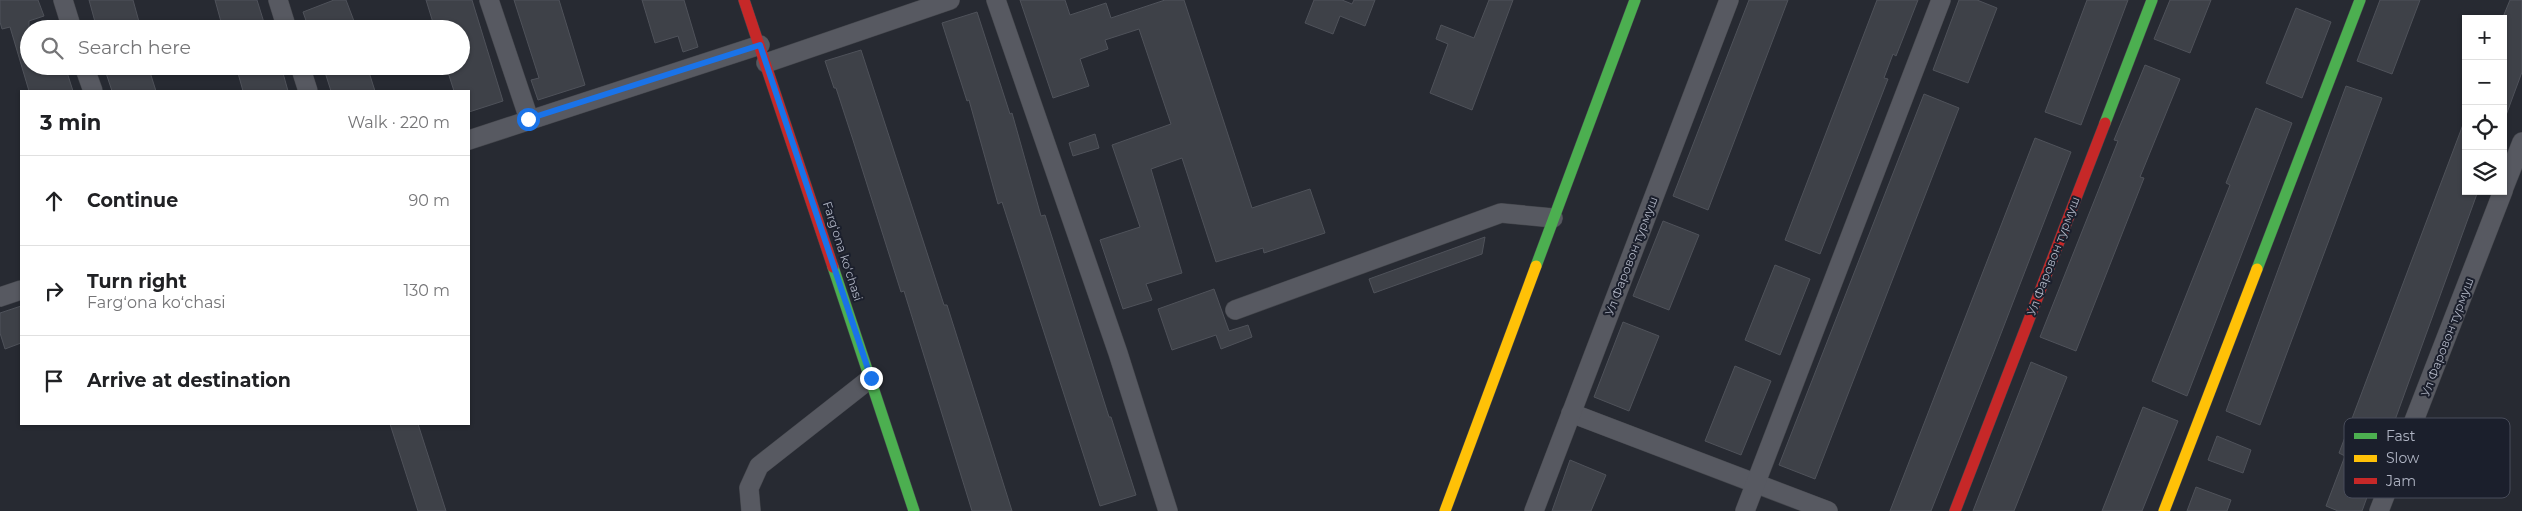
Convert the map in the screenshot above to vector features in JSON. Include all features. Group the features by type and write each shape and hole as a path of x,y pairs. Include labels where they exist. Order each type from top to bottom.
{"street":[{"path":"63,0 69,20"},
{"path":"278,0 284,20"},
{"path":"490,0 528,119"},
{"name":"Fargʻona koʻchasi","path":"744,0 914,511"},
{"path":"766,63 950,0"},
{"path":"996,0 1118,353 1168,511"},
{"path":"1445,511 1636,0"},
{"name":"Ул Фаровон турмуш","path":"1534,511 1729,0"},
{"path":"1745,511 1941,0"},
{"name":"Ул Фаровон турмуш","path":"1955,511 2152,0"},
{"path":"2164,511 2360,0"},
{"path":"470,140 528,119 760,45"},
{"path":"87,75 93,90"},
{"path":"303,75 308,90"},
{"name":"Ул Фаровон турмуш","path":"2507,181 2522,142"},
{"name":"Ул Фаровон турмуш","path":"2415,418 2501,195"},
{"path":"1235,310 1501,213 1553,218"},
{"path":"0,297 20,290"},
{"path":"751,511 749,488 759,466 871,378"},
{"path":"1571,413 1828,511"},
{"name":"Ул Фаровон турмуш","path":"2379,511 2384,498"}],"building":[{"path":"0,0 38,0 44,16 32,20 20,20 20,61 10,27 2,29 0,22"},
{"path":"89,0 133,0 139,20 95,20"},
{"path":"215,0 257,0 263,20 221,20"},
{"path":"334,0 346,0 354,20 306,20 303,12"},
{"path":"426,0 472,0 503,101 470,112 470,90 454,90 449,75 470,75 470,20 432,20"},
{"path":"514,0 559,0 585,85 538,100 531,80 539,78"},
{"path":"642,0 684,0 698,47 683,52 678,36 655,43"},
{"path":"1020,0 1065,0 1070,15 1106,3 1111,18 1165,0 1184,0 1252,208 1310,189 1325,233 1264,253 1263,248 1216,262 1182,158 1151,169 1182,273 1146,284 1152,300 1123,309 1100,240 1140,227 1112,145 1171,124 1139,29 1105,40 1108,49 1080,59 1089,86 1053,98"},
{"path":"1314,0 1342,0 1352,4 1354,0 1375,0 1365,26 1340,16 1333,34 1305,23"},
{"path":"1489,0 1513,0 1472,110 1430,93 1448,44 1436,39 1441,25 1474,38"},
{"path":"1749,0 1788,0 1708,210 1673,196"},
{"path":"1877,0 1918,0 1896,56 1893,54 1884,78 1888,79 1820,254 1785,240"},
{"path":"1959,0 1977,0 1997,8 1968,83 1933,70"},
{"path":"2087,0 2128,0 2081,125 2045,112"},
{"path":"2170,0 2211,0 2190,53 2154,39"},
{"path":"2380,0 2420,0 2392,74 2357,61"},
{"path":"2510,0 2522,0 2522,72 2507,113 2507,15 2504,15"},
{"path":"2296,8 2331,22 2302,98 2266,83"},
{"path":"977,12 1010,114 1012,113 1041,216 1045,215 1109,417 1111,417 1136,495 1100,506 1002,202 998,204 969,100 967,101 942,23"},
{"path":"861,50 944,305 947,305 1012,511 972,511 904,291 901,292 836,88 834,88 825,61"},
{"path":"2145,65 2180,79 2140,177 2144,178 2076,351 2040,337 2118,141 2114,140"},
{"path":"24,75 68,75 73,90 29,90"},
{"path":"107,75 151,75 156,90 112,90"},
{"path":"239,75 284,75 288,90 243,90"},
{"path":"326,75 370,75 375,90 331,90"},
{"path":"2346,86 2382,98 2260,425 2226,411"},
{"path":"1924,94 1959,108 1815,479 1779,465"},
{"path":"2256,108 2292,123 2187,396 2152,381 2230,185 2226,183"},
{"path":"2462,127 2462,195 2477,195 2396,418 2352,418"},
{"path":"1095,134 1099,148 1073,156 1069,143"},
{"path":"2035,138 2071,152 1995,349 1931,511 1890,511"},
{"path":"1663,221 1699,235 1669,310 1633,296"},
{"path":"1485,237 1482,254 1374,293 1369,279"},
{"path":"1775,265 1810,279 1780,355 1745,340"},
{"path":"1214,289 1229,331 1248,325 1252,337 1221,349 1216,335 1172,350 1158,309"},
{"path":"20,306 20,343 5,349 0,333 0,313"},
{"path":"1623,322 1659,336 1629,411 1594,397"},
{"path":"2031,362 2067,377 2014,511 1973,511"},
{"path":"1735,366 1771,381 1741,455 1705,441"},
{"path":"2143,407 2178,421 2142,511 2102,511"},
{"path":"390,425 418,425 446,511 418,511"},
{"path":"2217,436 2251,450 2243,473 2208,460"},
{"path":"2344,440 2344,456 2339,453"},
{"path":"2344,459 2344,498 2367,498 2362,511 2338,511 2326,506"},
{"path":"1570,460 1606,475 1591,511 1552,511"},
{"path":"2196,487 2231,500 2227,511 2187,511"}],"traffic: fast":[{"path":"1536,266 1635,0"},
{"path":"2105,123 2152,0"},
{"path":"2257,269 2360,0"},
{"path":"833,267 914,511"}],"traffic: slow":[{"path":"1445,511 1536,266"},
{"path":"2164,511 2257,269"}],"traffic: jam":[{"path":"744,0 833,267"},
{"path":"1955,511 2105,123"}],"route":[{"path":"528,119 760,45 871,378"}]}
